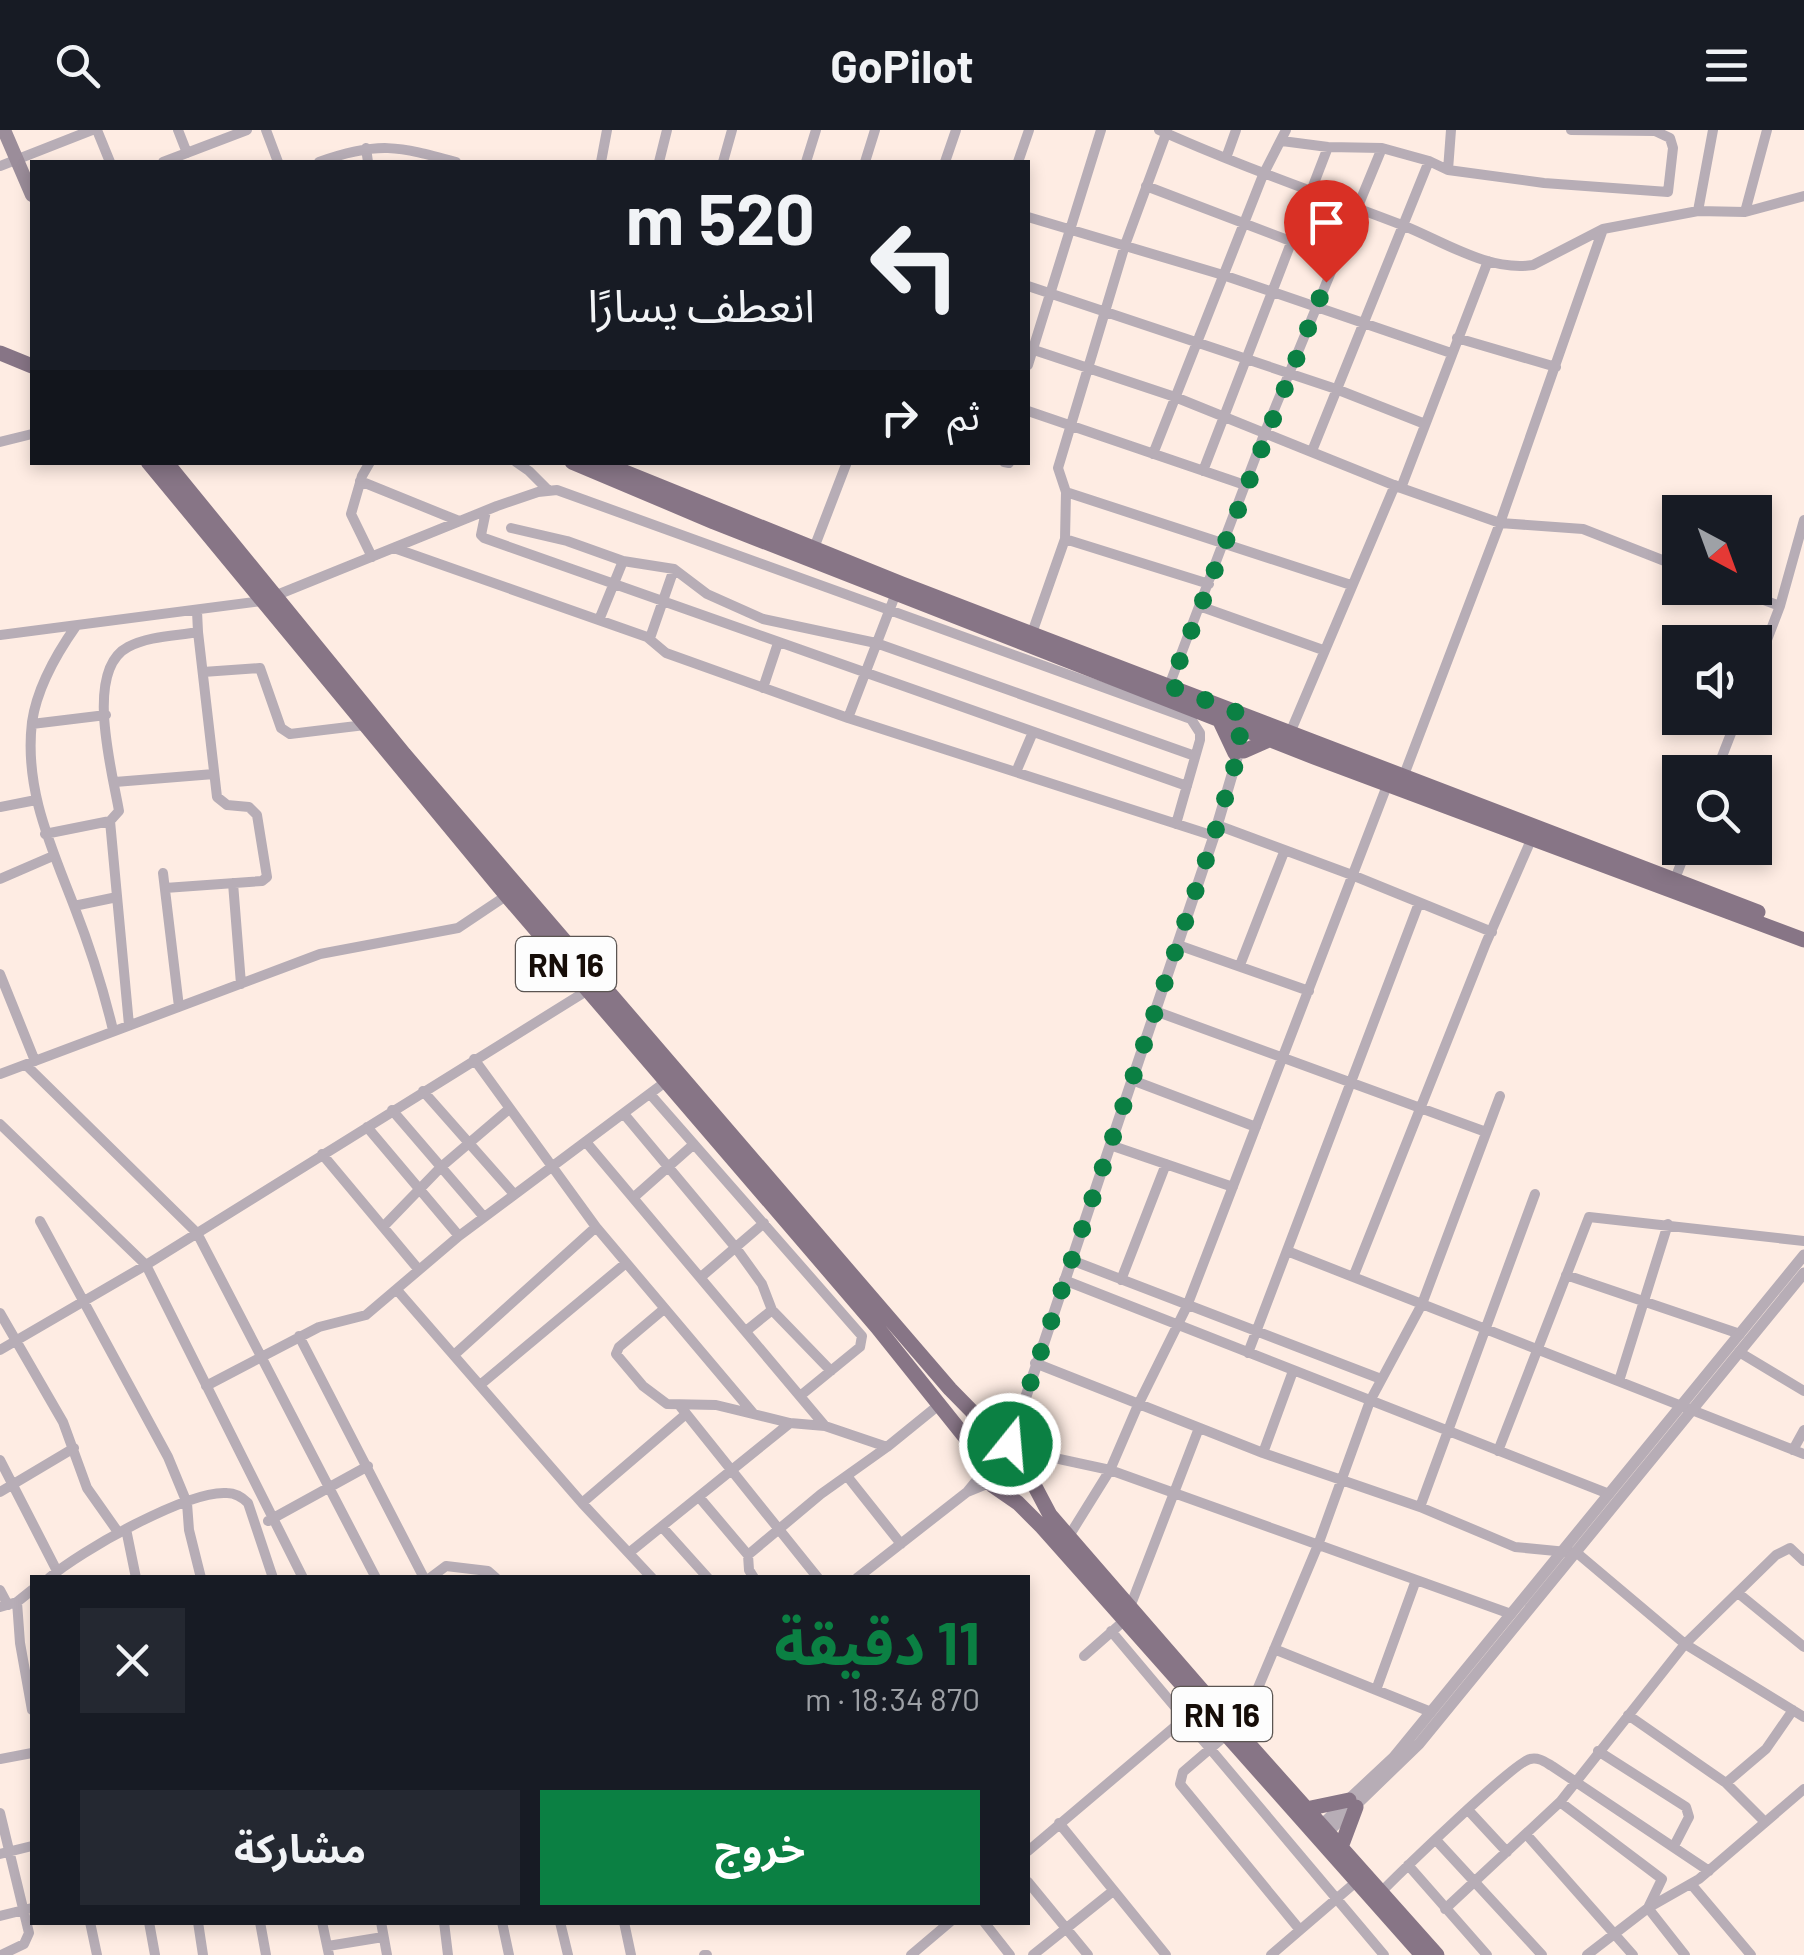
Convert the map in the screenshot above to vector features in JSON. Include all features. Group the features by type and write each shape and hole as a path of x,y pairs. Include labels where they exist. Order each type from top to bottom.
{"main road":[{"path":"4,130 30,191"},
{"path":"0,343 30,354"},
{"path":"0,354 30,365"},
{"name":"RN 16","path":"151,465 404,754 588,990 673,1077 940,1404 965,1438 985,1478 1018,1502 1128,1614"},
{"name":"RN 16","path":"168,465 365,725 950,1389 1014,1451 1038,1497 1128,1614 1422,1955"},
{"path":"579,465 892,600 1193,714 1290,732 1804,940"},
{"path":"607,465 1170,686 1255,727 1531,840 1804,929"},
{"path":"1218,719 1239,754 1255,727"},
{"path":"987,1446 1014,1451 1014,1482 1007,1485 985,1478 982,1452 987,1446"},
{"name":"RN 16","path":"1232,1735 1306,1809 1320,1833 1341,1848 1437,1955"},
{"path":"1306,1809 1353,1804 1341,1848"}],"street":[{"path":"0,166 94,130 109,160"},
{"path":"178,130 187,153"},
{"path":"168,160 247,130"},
{"path":"266,130 277,160"},
{"path":"600,160 607,130"},
{"path":"660,160 667,130"},
{"path":"724,160 732,130"},
{"path":"807,160 816,130"},
{"path":"866,160 876,130"},
{"path":"946,160 956,130"},
{"path":"1019,160 1029,130"},
{"path":"1100,130 1030,349 1175,397 1500,523 1583,529 1662,560"},
{"path":"1226,158 1236,130"},
{"path":"1448,170 1451,130"},
{"path":"1153,454 1263,175 1284,136 1328,147 1382,148 1448,170 1666,194 1670,189 1674,148 1662,131 1571,130"},
{"path":"1698,211 1713,130"},
{"path":"1746,212 1767,130"},
{"path":"1032,633 1065,539 1066,492 1058,468 1125,244 1164,131 1263,175 1488,261 1532,265 1603,229 1698,211 1746,212 1804,196"},
{"path":"1203,471 1328,147"},
{"path":"327,160 366,148 407,149 448,160"},
{"path":"366,148 368,160"},
{"path":"1170,686 1288,374 1382,148"},
{"path":"1312,451 1428,161"},
{"path":"1146,186 1335,258"},
{"path":"1030,218 1125,244 1452,353"},
{"path":"1404,775 1500,523 1603,229"},
{"path":"1290,732 1351,585 1425,424 1488,261"},
{"path":"1030,287 1336,388 1425,424"},
{"path":"1457,338 1556,367"},
{"path":"1030,411 1245,485"},
{"path":"0,442 30,434"},
{"path":"368,465 350,514 372,556"},
{"path":"521,465 548,490"},
{"path":"814,548 846,465"},
{"path":"360,481 460,522"},
{"path":"0,634 197,611 268,598 486,511 557,490 707,546 892,600 848,718"},
{"path":"1066,492 1351,585"},
{"path":"486,511 481,535 484,538 1187,786"},
{"path":"1772,626 1804,521"},
{"path":"707,546 714,522"},
{"path":"511,528 567,541 622,561 674,569 707,594 763,618 876,643 1195,756"},
{"path":"1065,539 1209,584"},
{"path":"394,548 650,638 666,653 848,718 1176,824 1216,831 1352,874 1492,932"},
{"path":"598,620 622,561"},
{"path":"650,638 674,569"},
{"path":"1772,603 1780,606"},
{"path":"1202,607 1323,650"},
{"path":"165,888 267,879 257,815 249,807 217,798 197,611"},
{"path":"76,626 51,668 32,724 31,767 45,834 106,997 113,1030"},
{"path":"45,834 110,821 120,811 104,680 116,656 145,640 198,632"},
{"path":"763,688 778,643"},
{"path":"202,672 260,668 282,728 290,734 365,725"},
{"path":"32,724 106,714"},
{"path":"1176,824 1200,733 1193,714"},
{"path":"1255,727 1239,754 1156,1012 1035,1364 1014,1451 1110,1470 1512,1614"},
{"path":"1016,772 1033,732"},
{"path":"114,782 214,774"},
{"path":"1069,1536 1110,1470 1187,1306 1388,783"},
{"path":"0,807 36,800"},
{"path":"110,821 129,1024"},
{"path":"1354,1275 1531,840"},
{"path":"1240,965 1284,852"},
{"path":"0,879 53,856"},
{"path":"1672,885 1680,865"},
{"path":"163,874 179,1007"},
{"path":"234,883 241,984"},
{"path":"0,1074 346,947 458,928 513,891"},
{"path":"74,906 117,898"},
{"path":"1248,1353 1419,903"},
{"path":"1178,945 1309,991"},
{"path":"0,974 30,1063 197,1232 374,1575"},
{"path":"0,1350 146,1266 588,990"},
{"path":"1156,1012 1486,1132"},
{"path":"474,1059 596,1227 753,1413"},
{"path":"206,1386 319,1327 366,1316 459,1236 673,1077"},
{"path":"1132,1080 1256,1127"},
{"path":"423,1091 514,1194"},
{"path":"650,1094 862,1338 860,1346 800,1396"},
{"path":"1300,1930 1180,1784 1180,1774 1210,1747 1232,1735 1274,1649 1318,1545 1370,1401 1422,1304 1500,1096"},
{"path":"383,1227 441,1167 509,1108"},
{"path":"392,1110 484,1217"},
{"path":"624,1114 736,1248 762,1284 772,1310 831,1371"},
{"path":"0,1124 146,1266 302,1575"},
{"path":"367,1127 459,1236"},
{"path":"586,1142 824,1426"},
{"path":"633,1198 694,1144"},
{"path":"1110,1146 1233,1188"},
{"path":"322,1154 420,1270"},
{"path":"1120,1280 1166,1164"},
{"path":"1420,1507 1535,1194"},
{"path":"1498,1450 1590,1217 1804,1241"},
{"path":"40,1221 168,1456 187,1502 189,1530 200,1575"},
{"path":"701,1277 764,1224"},
{"path":"1619,1382 1668,1224"},
{"path":"454,1355 596,1227"},
{"path":"1287,1251 1798,1452 1804,1430"},
{"path":"1320,1833 1419,1744 1577,1553 1804,1254"},
{"path":"1071,1260 1381,1379"},
{"path":"480,1385 626,1263"},
{"path":"813,1280 826,1268"},
{"path":"1353,1804 1609,1494 1739,1352 1804,1273"},
{"path":"1566,1275 1740,1334"},
{"path":"1064,1280 1609,1494"},
{"path":"397,1290 649,1575"},
{"path":"664,1309 619,1346 616,1354 655,1397 683,1410 816,1575"},
{"path":"746,1332 772,1310"},
{"path":"0,1313 45,1389 74,1448 88,1488 122,1530 135,1575"},
{"path":"299,1336 425,1575"},
{"path":"1739,1352 1804,1392"},
{"path":"1035,1364 1515,1546 1577,1553 1685,1644 1799,1714 1766,1749 1726,1782"},
{"path":"1263,1453 1292,1371"},
{"path":"582,1503 683,1410 716,1404 824,1426 887,1447"},
{"path":"748,1556 940,1404"},
{"path":"630,1552 790,1422"},
{"path":"1084,1656 1128,1614 1199,1428"},
{"path":"0,1492 74,1448"},
{"path":"0,1460 53,1574 122,1530 212,1494 238,1495 248,1502 272,1575"},
{"path":"258,1526 368,1466"},
{"path":"847,1476 902,1544"},
{"path":"861,1575 985,1478"},
{"path":"699,1497 748,1556 752,1575"},
{"path":"662,1526 705,1575"},
{"path":"1445,1908 1560,1802 1685,1644 1781,1550 1790,1548 1804,1561"},
{"path":"72,1560 74,1575"},
{"path":"432,1575 446,1566 488,1571 493,1575"},
{"path":"1376,1690 1416,1580"},
{"path":"0,1590 20,1643 30,1699"},
{"path":"8,1605 30,1591"},
{"path":"1738,1593 1804,1647"},
{"path":"1111,1631 1384,1955"},
{"path":"1274,1649 1431,1712"},
{"path":"1628,1715 1726,1782 1765,1822"},
{"path":"1030,1849 1185,1718"},
{"path":"1598,1751 1686,1808 1689,1817 1674,1846"},
{"path":"0,1759 30,1753"},
{"path":"1380,1893 1501,1780 1529,1759 1540,1759 1709,1870"},
{"path":"1587,1955 1648,1908 1691,1884 1804,1789"},
{"path":"1560,1802 1662,1880 1648,1908"},
{"path":"1469,1811 1507,1852"},
{"path":"0,1813 4,1853 28,1909 29,1932 28,1941 0,1955"},
{"path":"1059,1823 1159,1952"},
{"path":"1526,1834 1633,1955"},
{"path":"1436,1840 1542,1955"},
{"path":"4,1853 30,1846"},
{"path":"1408,1866 1486,1955"},
{"path":"1271,1955 1356,1882"},
{"path":"1030,1884 1088,1955"},
{"path":"1691,1884 1751,1955"},
{"path":"1033,1955 1113,1891"},
{"path":"1648,1908 1685,1955"},
{"path":"0,1916 28,1909"},
{"path":"91,1925 97,1955"},
{"path":"150,1925 155,1955"},
{"path":"198,1925 203,1955"},
{"path":"261,1925 266,1955"},
{"path":"323,1925 328,1950 384,1936"},
{"path":"382,1925 387,1955"},
{"path":"444,1925 448,1955"},
{"path":"503,1925 508,1955"},
{"path":"561,1925 568,1955"},
{"path":"625,1925 631,1955"},
{"path":"912,1955 947,1925"},
{"path":"986,1925 1010,1955"}],"route":[{"path":"1010,1444 1214,836 1246,716 1170,686 1326,282"}]}
